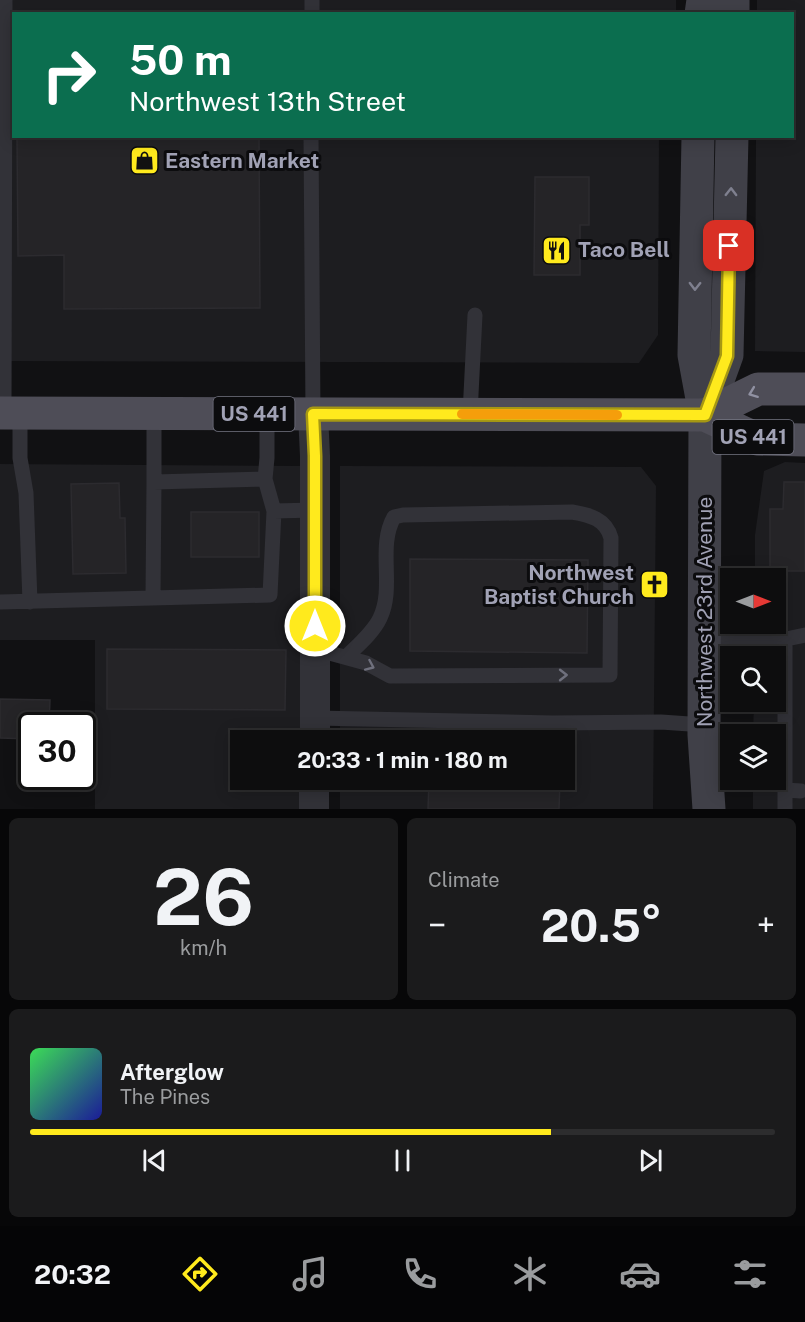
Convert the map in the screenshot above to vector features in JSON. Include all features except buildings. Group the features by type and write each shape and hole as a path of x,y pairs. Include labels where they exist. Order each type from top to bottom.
{"main road":[{"name":"US 441","path":"705,415 758,389 805,389"},
{"name":"US 441","path":"8,413 705,415 757,439 805,440"}],"street":[{"name":"Northwest 23rd Avenue","path":"698,138 694,355 705,415 704,725 709,809"},
{"name":"Northwest 23rd Avenue","path":"705,415 727,356 732,138"},
{"path":"313,414 315,729"},
{"path":"314,790 314,809"}],"lane":[{"path":"5,0 8,413 20,458 26,493 30,602"},
{"path":"311,138 313,414"},
{"path":"470,414 475,315"},
{"path":"153,597 154,413"},
{"path":"0,602 270,595 274,511 265,480 267,414"},
{"path":"154,482 265,480"},
{"path":"274,511 315,510"},
{"path":"315,649 366,663 390,676 610,675 611,538 604,523 586,514 572,512 394,517 387,539 385,601 380,619 346,657"},
{"path":"705,644 772,642 805,635"},
{"path":"785,638 785,646"},
{"path":"786,682 801,681"},
{"path":"786,686 793,718 792,757 786,782"},
{"path":"315,729 540,723 661,722 704,725"},
{"path":"784,809 784,790 801,791"}],"shaded area":[{"path":"0,0 676,0 676,12 12,12 12,138 659,138 658,335 639,363 0,361"},
{"path":"757,0 805,0 805,352 755,351 756,138 794,138 794,12 757,12"},
{"path":"785,462 805,463 805,809 753,809 753,790 786,790 786,724 753,724 754,712 786,712 786,646 754,646 754,634 786,634 786,568 755,568 755,535 764,471"},
{"path":"0,464 303,466 300,730 230,730 230,790 300,790 299,809 95,809 95,640 0,640"},
{"path":"340,466 641,467 656,486 653,809 340,809 340,790 575,790 575,730 340,730"}],"slow traffic":[{"path":"462,414 617,415"}],"place":[{"name":"Eastern Market","path":"144,161"},
{"name":"Taco Bell","path":"557,250"},
{"name":"Northwest Baptist Church","path":"655,585"}],"route":[{"path":"315,626 313,414 705,415 727,356 729,246"}]}
